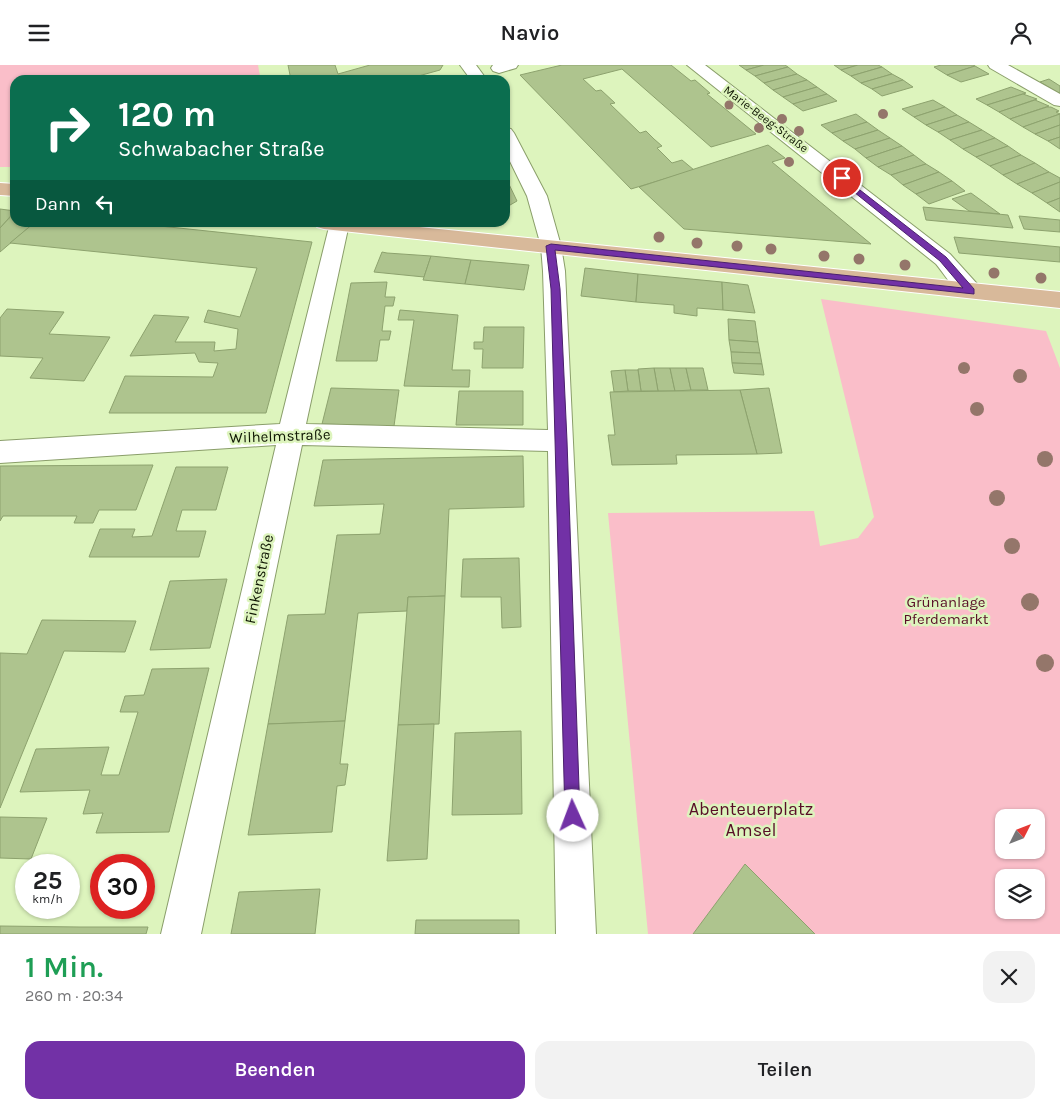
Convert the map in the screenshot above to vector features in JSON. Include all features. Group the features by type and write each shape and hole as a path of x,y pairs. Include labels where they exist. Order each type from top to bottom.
{"main road":[{"path":"370,227 1060,300"}],"street":[{"name":"Marie-Beeg-Straße","path":"695,65 943,259 971,291"},
{"path":"996,65 1060,101"},
{"path":"510,143 537,196 551,246 555,289 576,934"},
{"name":"Finkenstraße","path":"181,934 291,434 331,227"},
{"name":"Wilhelmstraße","path":"0,452 291,434 561,441"}],"green space":[{"path":"0,65 258,65 260,75 10,75 10,167 0,167"},
{"path":"821,299 1046,331 1060,368 1060,934 648,934 608,513 814,511 820,546 858,538 874,517"}],"building":[{"path":"288,65 335,65 338,74 370,65 443,65 440,70 422,75 290,75"},
{"path":"562,65 671,65 691,81 695,80 710,93 707,94 756,134 711,147 622,69 583,79 596,91 601,90 615,103 610,104 640,133 646,131 662,146 657,148 672,163 682,160 694,170 631,189 520,75"},
{"path":"739,65 764,65 746,70"},
{"path":"764,65 785,65 788,67 755,76 746,70"},
{"path":"834,65 858,65 841,70"},
{"path":"858,65 878,65 882,67 851,76 841,70"},
{"path":"941,65 975,66 947,75 934,67"},
{"path":"975,66 989,74 961,82 947,75"},
{"path":"788,67 797,74 764,83 755,76"},
{"path":"882,67 892,74 861,83 851,76"},
{"path":"797,74 807,80 773,90 764,83"},
{"path":"892,74 903,80 872,89 861,83"},
{"path":"1049,79 1060,86 1060,94 1040,82"},
{"path":"807,80 817,87 783,97 773,90"},
{"path":"903,80 913,87 882,96 872,89"},
{"path":"817,87 827,94 793,104 783,97"},
{"path":"1011,87 1026,93 987,105 976,99"},
{"path":"827,94 837,101 803,111 793,104"},
{"path":"1023,94 1037,99 999,112 987,105"},
{"path":"933,100 945,107 914,117 902,109"},
{"path":"1035,100 1049,106 1010,119 999,112"},
{"path":"945,107 957,115 926,125 914,117"},
{"path":"1047,107 1059,111 1056,112 1060,114 1023,127 1010,119"},
{"path":"856,114 867,122 832,133 821,125"},
{"path":"1060,114 1060,125 1035,134 1023,127"},
{"path":"957,115 969,122 938,132 926,125"},
{"path":"867,122 878,130 843,141 832,133"},
{"path":"969,122 982,130 950,140 938,132"},
{"path":"1060,125 1060,137 1048,141 1035,134"},
{"path":"878,130 890,138 855,149 843,141"},
{"path":"982,130 995,138 963,149 950,140"},
{"path":"1060,137 1060,149 1048,141"},
{"path":"890,138 902,146 866,158 855,149"},
{"path":"995,138 1008,146 976,157 963,149"},
{"path":"768,145 785,158 772,162 871,244 684,229 639,187"},
{"path":"902,146 914,155 878,167 866,158"},
{"path":"1008,146 1021,155 990,166 976,157"},
{"path":"914,155 926,164 891,175 878,167"},
{"path":"1021,155 1035,163 1003,175 990,166"},
{"path":"1035,163 1049,172 1017,184 1003,175"},
{"path":"926,164 939,172 903,185 891,175"},
{"path":"939,172 952,181 916,194 903,185"},
{"path":"1049,172 1060,178 1060,182 1032,193 1017,184"},
{"path":"952,181 965,191 929,204 916,194"},
{"path":"1060,182 1060,198 1047,203 1032,193"},
{"path":"510,186 517,201 510,205"},
{"path":"971,193 1000,214 969,211 952,199"},
{"path":"1060,198 1060,212 1047,203"},
{"path":"923,207 1008,215 1013,228 926,220"},
{"path":"0,209 10,210 10,217 0,228"},
{"path":"1019,216 1060,220 1060,232 1024,229"},
{"path":"10,217 10,227 29,227 0,252 0,228"},
{"path":"29,227 169,227 312,242 266,413 109,413 125,376 213,377 218,363 199,362 195,353 130,356 154,315 189,317 175,342 215,342 214,351 236,349 238,329 204,322 208,310 240,317 257,268 10,243"},
{"path":"954,237 1060,247 1060,262 959,253"},
{"path":"382,252 431,256 424,277 374,272"},
{"path":"431,256 471,260 465,284 423,280"},
{"path":"471,260 529,265 524,290 465,284"},
{"path":"585,268 638,274 636,302 581,296"},
{"path":"638,274 722,282 723,310 697,308 697,316 674,313 674,305 636,302"},
{"path":"387,282 385,297 395,297 393,306 385,306 382,331 391,331 389,340 380,340 377,361 336,361 351,283"},
{"path":"722,282 748,285 755,313 723,310"},
{"path":"7,309 64,312 49,334 110,337 84,381 30,378 43,358 0,356 0,318"},
{"path":"400,310 458,315 452,370 470,370 469,387 404,386 414,320 398,320"},
{"path":"728,319 755,321 758,342 729,340"},
{"path":"484,327 524,327 523,368 482,368 483,349 474,349 474,342 483,342"},
{"path":"729,340 758,342 760,353 731,352"},
{"path":"731,352 760,353 762,364 732,363"},
{"path":"732,363 762,364 764,375 734,373"},
{"path":"654,368 670,368 675,391 658,391"},
{"path":"654,368 658,391 641,391 638,369"},
{"path":"670,368 686,368 691,390 675,391"},
{"path":"686,368 703,368 708,390 691,390"},
{"path":"625,370 638,370 641,391 628,391"},
{"path":"625,370 628,391 614,392 611,371"},
{"path":"331,388 399,390 394,426 322,424"},
{"path":"769,388 782,453 757,454 740,390"},
{"path":"740,390 757,454 676,455 677,464 612,465 608,435 615,435 610,392"},
{"path":"459,391 523,391 523,425 456,425"},
{"path":"523,456 524,507 449,509 445,596 408,597 407,611 358,613 345,721 268,724 288,615 325,614 337,535 380,534 384,504 314,506 323,460"},
{"path":"153,465 136,510 99,510 93,523 74,523 77,516 3,516 0,521 0,466"},
{"path":"176,467 228,467 216,510 182,510 176,531 206,531 199,557 89,557 100,529 135,529 132,537 152,536"},
{"path":"519,558 521,627 502,628 501,597 461,597 463,559"},
{"path":"227,579 210,648 150,650 170,581"},
{"path":"445,596 439,724 398,725 408,597"},
{"path":"42,620 136,621 125,652 64,651 0,808 0,653 27,654"},
{"path":"209,668 169,832 96,833 103,813 83,814 90,790 20,792 36,749 109,747 101,775 119,775 138,712 120,712 125,696 144,695 152,669"},
{"path":"345,721 340,764 348,764 345,785 337,786 332,832 248,835 268,724"},
{"path":"434,724 427,859 387,861 398,725"},
{"path":"521,731 522,814 452,815 455,733"},
{"path":"0,817 47,818 33,854 15,854 15,858 0,858"},
{"path":"745,864 815,934 693,934"},
{"path":"320,889 315,934 231,934 239,892"},
{"path":"416,920 519,920 519,934 415,934"},
{"path":"0,926 148,927 146,934 0,934"}],"route":[{"path":"573,816 561,441 555,289 551,246 971,291 943,259 842,178"}],"park label":[{"name":"Grünanlage Pferdemarkt","path":"946,610"},
{"name":"Abenteuerplatz Amsel","path":"751,820"}]}
